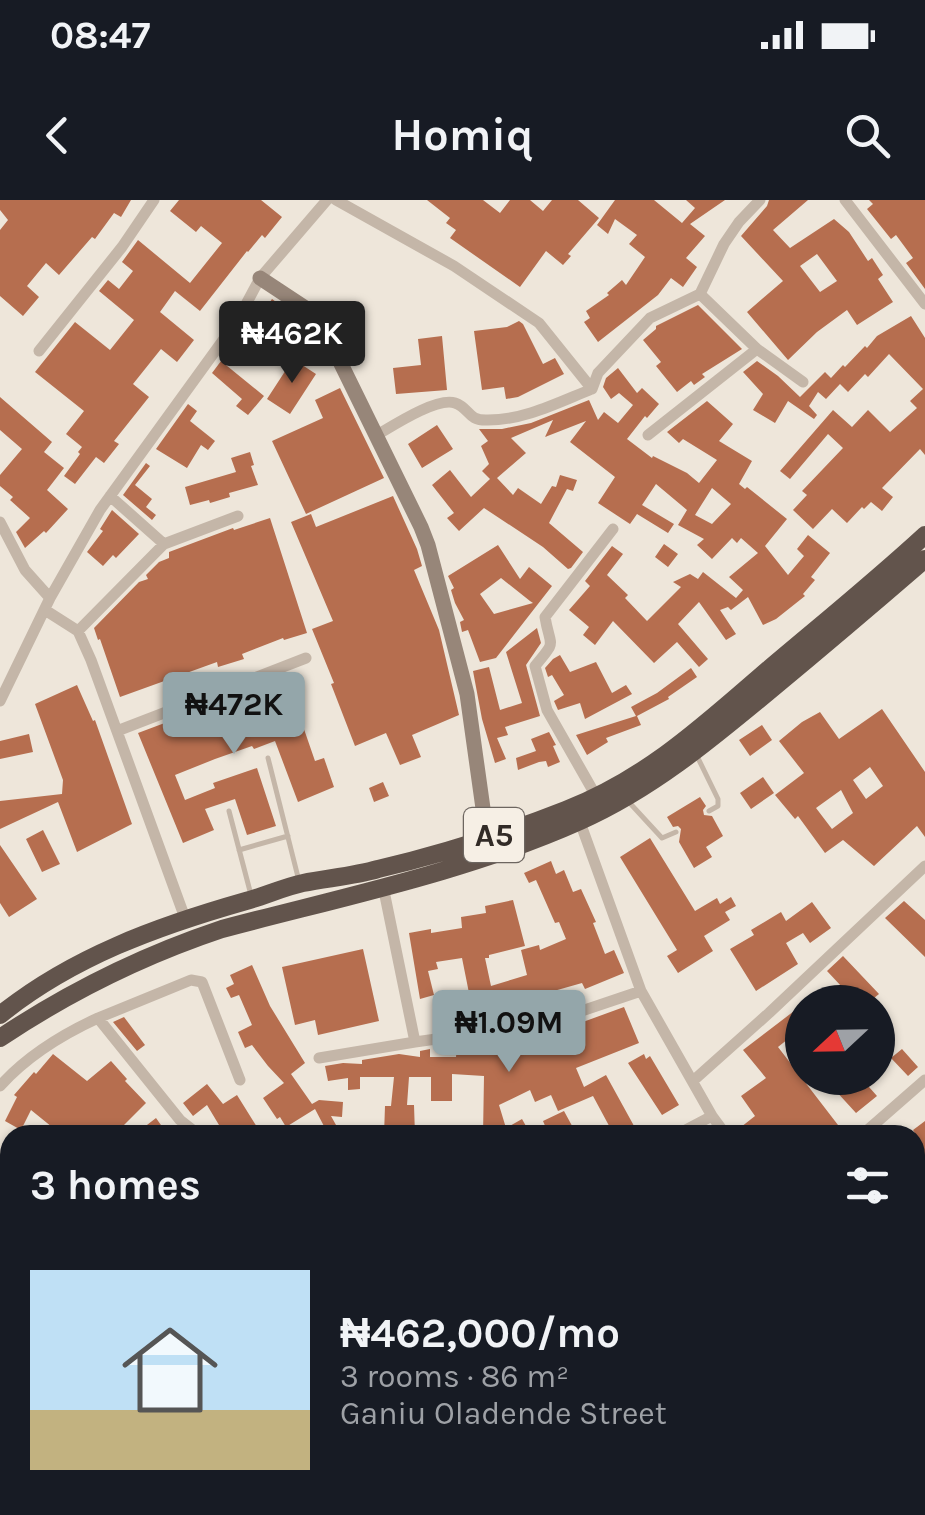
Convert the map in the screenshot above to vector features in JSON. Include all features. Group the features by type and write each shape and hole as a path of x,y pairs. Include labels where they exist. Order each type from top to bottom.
{"highway":[{"name":"A5","path":"0,1014 84,960 185,918 299,884 376,870 487,837 596,796 660,760 704,727 925,535"},
{"name":"A5","path":"0,1038 77,992 174,945 222,928 468,863 580,822 626,798 695,752 925,559"}],"main road":[{"path":"260,278 310,311 322,325 428,545 468,694 487,837"}],"street":[{"path":"38,351 122,247 154,200"},
{"path":"0,701 47,604 110,496 237,321 260,278 327,200"},
{"path":"336,200 454,266 538,323 592,388"},
{"path":"377,435 434,406 453,402 472,418 485,421 512,418 592,388 598,374 650,318 700,294 724,244 760,200"},
{"path":"845,200 925,304"},
{"path":"700,294 758,349 803,382"},
{"path":"648,435 758,349"},
{"path":"110,496 164,544"},
{"path":"78,631 164,544 238,516"},
{"path":"0,522 47,604 78,631 185,918"},
{"path":"596,796 546,710 534,666 549,650 552,640 545,617 613,528"},
{"path":"117,731 306,658"},
{"path":"580,822 640,991 719,1125"},
{"path":"694,1080 920,871 925,886"},
{"path":"383,886 415,1042"},
{"path":"0,1086 44,1048 98,1018 192,980 202,982 240,1080"},
{"path":"318,1058 544,1024 640,991"},
{"path":"98,1018 186,1125"},
{"path":"873,1125 925,1080"},
{"path":"695,1125 712,1116"}],"lane":[{"path":"695,752 718,799 718,806 709,811"},
{"path":"268,758 299,884"},
{"path":"626,798 662,838 676,832"},
{"path":"229,811 252,900"},
{"path":"239,850 288,836"}],"building":[{"path":"0,200 131,200 121,217 114,213 95,239 92,237 59,275 46,263 27,286 39,297 23,316 0,296 0,230 8,220 0,210"},
{"path":"179,200 261,200 282,217 265,238 262,235 247,251 200,311 175,291 160,312 194,340 177,362 161,349 133,384 149,397 114,441 119,444 104,463 96,457 75,484 64,476 82,447 66,434 84,411 35,372 75,322 110,350 134,320 99,291 108,280 119,289 133,271 122,262 138,240 190,283 222,243 201,226 196,232 170,211"},
{"path":"427,200 483,200 500,213 510,200 530,200 543,211 552,200 578,200 599,218 563,265 546,251 520,287 450,238 456,230 446,223 450,218"},
{"path":"615,200 654,200 682,223 695,208 686,200 725,200 690,224 705,236 686,258 697,267 683,287 671,278 658,295 598,342 584,322 590,318 586,311 622,280 626,285 645,257 629,244 637,235 615,219 608,234 597,225"},
{"path":"769,200 808,200 773,230 790,248 834,219 849,232 868,261 872,258 883,275 878,279 893,302 857,325 847,310 788,360 747,312 783,281 741,236","holes":["817,254 837,281 820,292 800,266"]},
{"path":"869,200 925,200 925,289 906,263 913,258 896,235 891,239 867,209 873,204"},
{"path":"272,299 307,324 302,332 284,321 269,349 249,333"},
{"path":"698,305 742,349 702,374 705,377 694,385 691,381 677,392 656,366 661,362 643,340 656,326"},
{"path":"911,316 925,338 925,455 920,449 882,488 893,497 882,511 871,502 847,523 832,509 813,529 793,510 807,495 802,491 843,448 828,434 790,479 780,471 833,410 852,427 868,410 890,432 917,408 910,401 923,389 889,354 848,392 840,384 826,399 818,392 809,406 817,415 814,419 788,401 775,423 753,410 763,394 743,372 757,361 800,397 825,372 831,378 877,336"},
{"path":"519,321 543,364 555,358 564,374 506,399 504,387 482,390 474,331 507,327"},
{"path":"242,331 249,336 226,364 221,359"},
{"path":"442,336 447,390 396,394 393,368 421,365 418,339"},
{"path":"293,359 316,374 290,414 267,399"},
{"path":"221,361 264,396 248,415 236,406 242,399 212,373"},
{"path":"618,368 637,393 642,388 659,404 627,439 652,458 687,473 699,483 717,460 683,439 679,443 667,432 707,401 733,424 719,441 752,461 739,484 787,519 765,546 788,575 804,556 797,549 808,535 830,553 811,577 815,580 805,596 776,619 763,625 748,597 731,610 720,610 736,634 726,640 699,602 678,624 708,659 699,667 677,642 654,663 613,621 595,645 583,635 589,627 569,610 590,586 585,581 612,546 623,554 607,575 647,621 681,587 673,582 690,574 698,579 703,572 736,598 743,590 729,577 758,553 741,538 737,543 732,538 712,559 697,545 704,539 678,525 687,510 656,484 642,505 674,524 668,533 637,514 630,524 598,503 615,477 570,442 586,421 545,437 553,420 511,438 526,453 497,478 513,495 518,488 541,504 552,486 556,487 560,475 577,480 573,491 567,489 549,523 583,552 571,568 484,508 459,531 447,518 454,513 432,485 450,470 471,497 490,479 482,471 489,464 481,446 488,441 479,429 531,423 589,400 598,420 604,412 618,423 633,405 619,393 611,399 603,387 606,378","holes":["712,488 731,504 712,524 695,515"]},
{"path":"340,388 384,478 306,514 272,441 323,418 315,400"},
{"path":"0,397 52,442 44,452 64,468 47,490 68,509 25,548 16,532 30,518 0,486 0,475 22,449 0,430"},
{"path":"188,404 197,411 190,421 215,441 208,450 201,445 187,468 156,449"},
{"path":"437,425 453,449 422,468 408,444"},
{"path":"250,452 258,485 210,503 209,500 190,505 185,487 236,472 231,458"},
{"path":"146,463 150,466 135,485 152,499 146,507 156,515 152,520 123,495"},
{"path":"393,496 417,549 422,566 414,570 439,630 459,715 412,735 421,757 400,765 386,733 355,746 312,629 333,621 291,522 311,514 316,527"},
{"path":"112,510 139,534 103,566 87,552 103,531 100,529"},
{"path":"270,518 307,633 242,654 244,659 218,667 217,662 120,697 94,628 139,582 148,579 146,575 159,562 169,558 169,552"},
{"path":"664,544 678,554 668,567 655,557"},
{"path":"498,545 520,579 529,567 552,586 496,658 480,662 468,630 462,632 460,622 464,620 448,576","holes":["501,578 533,603 494,614 480,594"]},
{"path":"537,628 541,643 526,665 540,716 505,727 508,735 497,738 506,759 495,763 473,671 489,667 500,710 522,703 506,652"},
{"path":"560,655 570,672 596,662 612,693 626,685 632,694 585,719 580,703 558,710 554,701 564,695 545,668"},
{"path":"691,668 697,677 669,699 637,716 641,725 606,738 608,742 587,755 576,735 636,716 631,707"},
{"path":"286,677 315,761 324,758 334,787 298,802 275,741 215,759 175,775 185,800 215,788 213,783 257,768 276,826 247,835 235,799 205,809 214,830 183,843 138,733 258,692 257,688"},
{"path":"77,685 95,720 132,824 77,852 58,802 0,829 0,801 62,794 63,780 35,704"},
{"path":"882,709 925,772 925,837 917,826 874,866 843,840 825,853 798,816 795,819 775,795 804,773 779,741 820,712 839,739","holes":["870,767 883,786 866,799 853,780","841,790 853,813 832,829 816,808"]},
{"path":"762,725 772,740 750,756 739,740"},
{"path":"549,732 560,762 548,767 546,761 539,762 518,770 516,758 536,751 531,739"},
{"path":"29,734 33,752 0,759 0,741"},
{"path":"763,777 774,793 751,809 740,793"},
{"path":"383,782 389,796 374,802 369,788"},
{"path":"700,797 706,806 704,815 712,816 723,836 706,847 712,857 694,868 679,842 681,829 673,827 667,817"},
{"path":"43,830 60,864 42,872 26,839"},
{"path":"650,838 695,911 717,898 720,904 731,897 736,906 725,912 730,920 704,936 713,951 678,973 667,956 677,950 620,857"},
{"path":"0,845 37,899 9,917 0,903"},
{"path":"551,861 556,874 564,870 573,892 581,889 605,954 614,950 624,973 585,989 582,983 443,1020 438,1001 469,993 462,958 436,962 438,969 428,971 434,995 420,999 409,933 462,928 461,917 486,913 485,906 513,900 525,946 485,958 491,986 527,975 521,950 539,945 540,950 566,939 536,880 529,883 524,873"},
{"path":"904,901 925,920 925,957 885,918"},
{"path":"812,902 831,928 810,943 803,933 786,943 798,964 756,991 730,949 754,935 751,930 781,912 786,921"},
{"path":"363,949 379,1021 318,1035 315,1020 295,1025 282,967"},
{"path":"843,956 870,985 840,985 827,971"},
{"path":"252,965 270,1006 305,1063 291,1074 312,1104 319,1100 343,1102 342,1117 331,1116 336,1125 323,1125 315,1109 289,1125 280,1117 277,1119 263,1098 284,1083 252,1045 245,1048 238,1032 252,1025 239,995 231,998 226,988 234,984 230,975"},
{"path":"624,1007 639,1043 576,1068 584,1087 606,1075 634,1125 609,1125 593,1096 558,1111 551,1095 535,1102 530,1090 499,1105 505,1125 483,1125 484,1076 452,1074 452,1101 431,1101 431,1077 409,1077 407,1105 414,1105 415,1125 384,1125 385,1106 391,1106 394,1077 360,1077 360,1089 348,1090 348,1078 328,1081 325,1066 362,1064 362,1060 399,1054 420,1057 420,1051 430,1049 430,1057 456,1057 457,1046 483,1042 498,1041 498,1053"},
{"path":"124,1017 145,1045 137,1051 113,1022"},
{"path":"785,1018 785,1041 778,1047 785,1056 785,1095 815,1095 838,1125 744,1125 755,1116 741,1096 766,1078 743,1050"},
{"path":"902,1049 918,1067 908,1076 895,1062 895,1055"},
{"path":"53,1054 87,1081 111,1061 146,1103 124,1125 50,1125 31,1110 24,1125 12,1125 5,1121 17,1097 14,1095"},
{"path":"644,1054 646,1059 650,1056 679,1105 662,1115 628,1063"},
{"path":"207,1084 223,1104 237,1095 256,1125 219,1125 207,1105 193,1116 183,1103"},
{"path":"840,1095 877,1096 856,1113"},
{"path":"564,1111 572,1125 545,1125 543,1121"}]}
